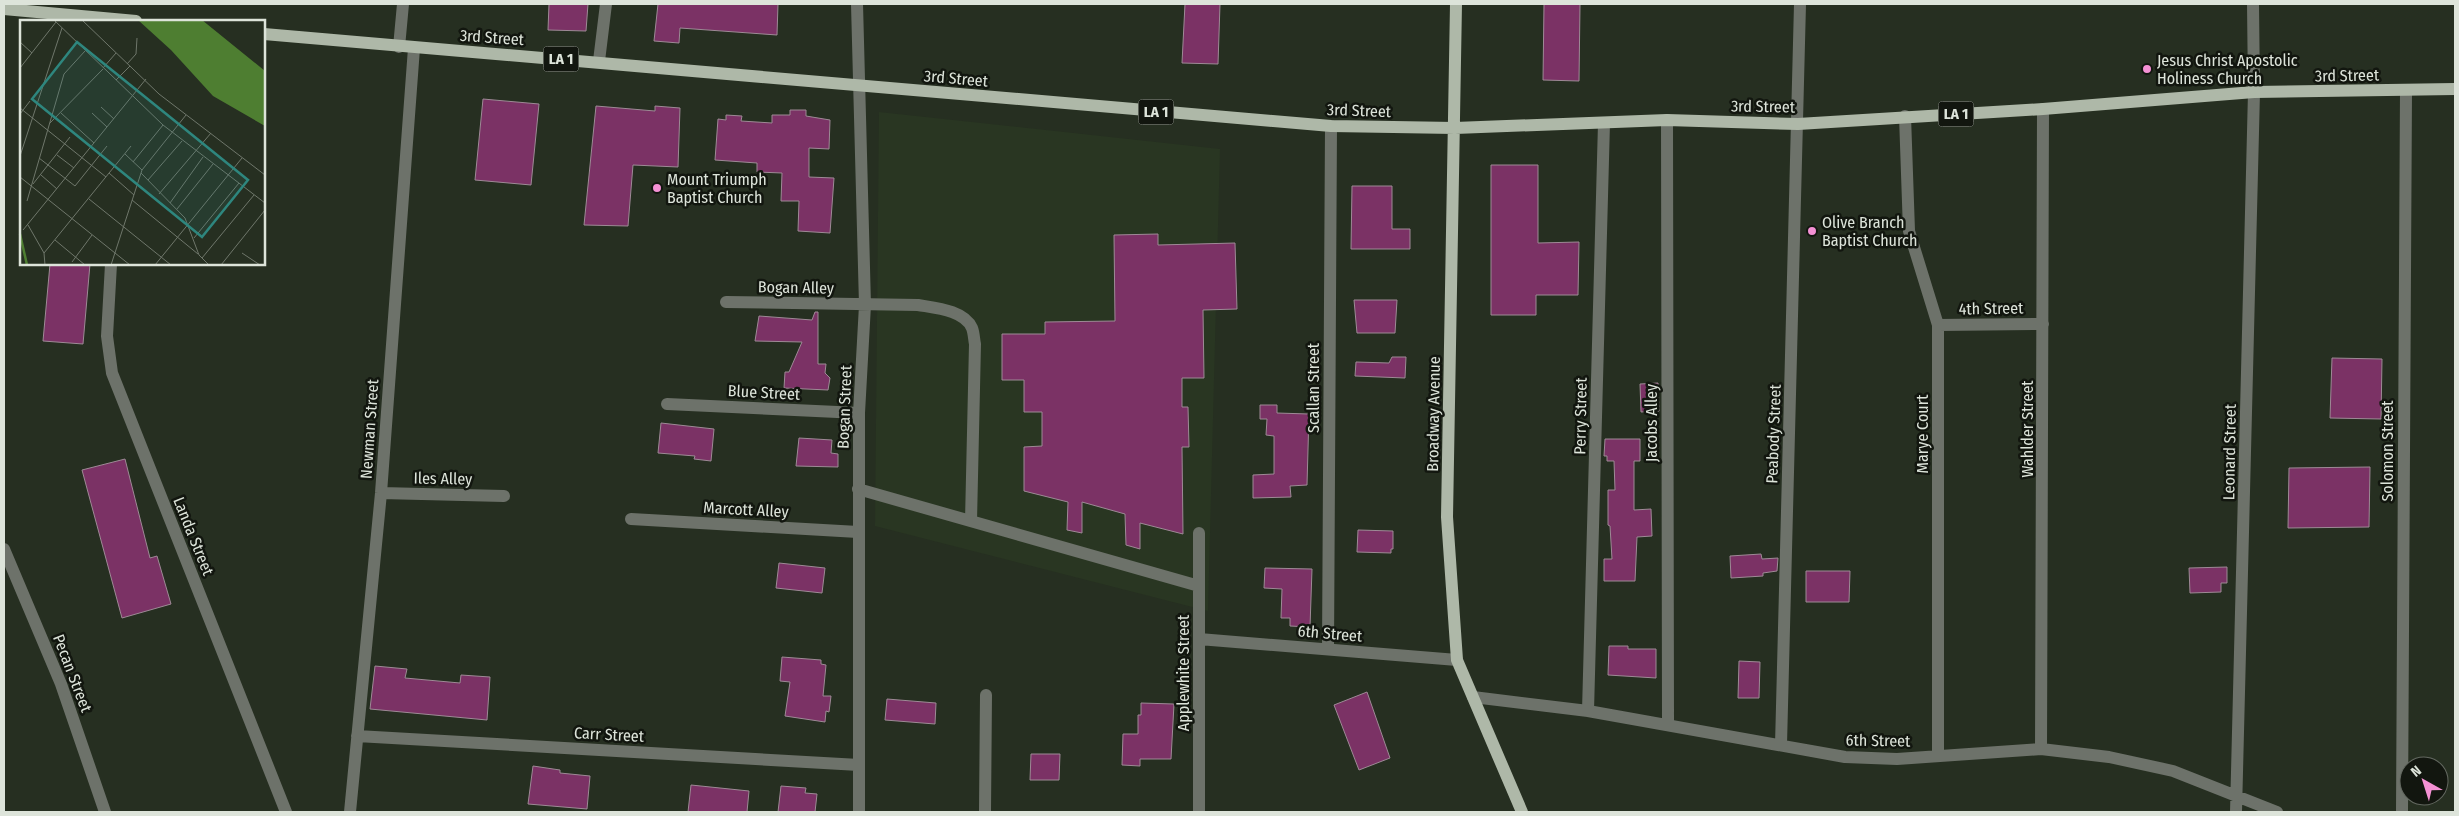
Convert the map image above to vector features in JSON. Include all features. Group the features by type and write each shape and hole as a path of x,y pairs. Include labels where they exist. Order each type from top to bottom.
{"main road":[{"name":"Broadway Avenue","path":"1456,4 1456,128 1447,517 1457,660 1522,812"},
{"path":"4,9 119,20"},
{"name":"3rd Street","path":"265,34 399,47 599,61 858,86 1331,126 1456,128 1667,120 1798,124 2043,109 2254,92 2455,89"}],"street":[{"path":"399,47 403,4"},
{"path":"599,61 606,4"},
{"name":"Bogan Street","path":"857,4 865,305 859,413 858,489 859,812"},
{"name":"Peabody Street","path":"1781,745 1800,4"},
{"name":"Leonard Street","path":"2236,812 2254,92 2253,4"},
{"name":"Newman Street","path":"350,812 381,493 414,48"},
{"name":"Solomon Street","path":"2402,812 2406,90"},
{"name":"Wahlder Street","path":"2041,749 2043,109"},
{"name":"Marye Court","path":"1905,116 1909,231 1938,325 1938,756"},
{"name":"Jacobs Alley","path":"1667,120 1668,725"},
{"name":"Perry Street","path":"1588,710 1604,123"},
{"name":"Scallan Street","path":"1328,649 1331,126"},
{"name":"Landa Street","path":"111,265 107,336 112,373 286,812"},
{"name":"Bogan Alley","path":"726,302 918,305 944,309 960,316 972,328 975,344 971,521"},
{"name":"4th Street","path":"1938,325 2043,324"},
{"name":"Blue Street","path":"667,404 859,413"},
{"path":"858,489 1199,586"},
{"name":"Iles Alley","path":"381,493 504,496"},
{"name":"Marcott Alley","path":"631,519 858,532"},
{"name":"Applewhite Street","path":"1199,533 1199,812"},
{"name":"Pecan Street","path":"4,549 61,684 105,812"},
{"name":"6th Street","path":"1199,639 1457,660"},
{"path":"985,812 986,695"},
{"name":"6th Street","path":"1473,697 1588,710 1845,757 1897,759 2041,749 2109,757 2173,771 2237,794 2277,812"},
{"name":"Carr Street","path":"357,736 859,765"}],"shaded area":[{"path":"879,112 1220,149 1208,611 875,526"}],"building":[{"path":"549,4 588,4 586,31 548,30"},
{"path":"658,4 778,4 777,35 680,28 679,43 654,41"},
{"path":"1185,4 1220,4 1218,64 1182,63"},
{"path":"1544,4 1580,4 1579,81 1543,80"},
{"path":"483,99 539,104 531,185 475,180"},
{"path":"596,106 655,111 655,106 680,108 678,167 633,165 628,226 584,225"},
{"path":"790,110 806,110 806,116 830,120 829,149 809,148 809,177 834,178 830,233 798,231 799,201 781,201 782,173 757,172 757,163 715,160 718,119 726,120 726,115 742,116 741,121 772,123 772,115 790,115"},
{"path":"1491,165 1538,165 1538,243 1579,242 1578,295 1536,295 1536,315 1491,315"},
{"path":"1352,186 1392,186 1392,229 1410,229 1410,249 1351,249"},
{"path":"1158,234 1158,245 1235,243 1237,309 1203,310 1204,378 1182,378 1182,407 1188,407 1189,447 1182,447 1183,534 1140,523 1140,549 1126,545 1125,514 1082,502 1082,533 1067,530 1068,502 1024,491 1024,447 1042,446 1042,412 1024,412 1024,380 1002,380 1002,334 1045,334 1045,322 1115,321 1114,235"},
{"path":"50,265 90,265 83,344 43,341"},
{"path":"1354,300 1397,300 1395,333 1357,333"},
{"path":"815,312 818,312 818,364 826,364 825,373 830,378 828,390 784,388 785,372 789,372 802,342 755,341 759,316 812,320"},
{"path":"1392,357 1406,357 1405,378 1355,376 1356,362 1389,363"},
{"path":"2332,358 2382,359 2381,419 2330,418"},
{"path":"1658,383 1659,411 1641,412 1640,384"},
{"path":"1260,405 1277,405 1277,413 1309,414 1307,485 1290,486 1291,497 1253,498 1253,475 1274,474 1274,436 1266,435 1267,419 1260,419"},
{"path":"661,423 714,429 711,461 694,459 695,456 658,453"},
{"path":"799,438 832,440 831,453 838,454 838,467 796,466"},
{"path":"1605,439 1640,439 1640,461 1634,461 1634,510 1651,509 1652,536 1637,537 1635,581 1604,581 1604,559 1612,559 1610,526 1608,525 1608,490 1615,490 1614,461 1607,461 1607,456 1604,456"},
{"path":"125,459 150,558 157,556 171,604 122,618 82,470"},
{"path":"2370,467 2369,527 2288,528 2289,468"},
{"path":"1358,530 1393,531 1393,549 1391,549 1391,553 1357,552"},
{"path":"1761,554 1762,559 1778,558 1777,571 1763,573 1763,576 1731,578 1730,556"},
{"path":"779,563 825,568 822,593 776,588"},
{"path":"2227,567 2227,583 2221,583 2221,592 2190,593 2189,568"},
{"path":"1265,568 1312,569 1310,627 1290,626 1290,618 1281,618 1282,589 1264,588"},
{"path":"1806,571 1850,571 1849,602 1806,602"},
{"path":"1609,646 1628,646 1628,649 1656,649 1656,678 1608,675"},
{"path":"782,657 821,660 821,664 826,665 823,696 831,696 829,712 826,711 825,722 785,716 790,682 780,681"},
{"path":"1739,661 1760,662 1759,698 1738,698"},
{"path":"375,666 407,669 405,678 460,683 461,675 490,677 487,720 370,709"},
{"path":"1367,692 1390,758 1359,770 1334,705"},
{"path":"887,699 936,703 935,724 885,720"},
{"path":"1141,703 1174,704 1171,759 1140,759 1140,766 1122,765 1123,734 1138,734 1138,715 1141,715"},
{"path":"1031,754 1060,754 1059,780 1030,780"},
{"path":"533,766 560,770 560,773 590,776 587,809 528,804"},
{"path":"691,785 749,791 747,812 688,812"},
{"path":"781,786 806,788 805,793 817,794 815,812 778,812"}],"place":[{"name":"Jesus Christ Apostolic Holiness Church","path":"2147,69"},
{"name":"Mount Triumph Baptist Church","path":"657,188"},
{"name":"Olive Branch Baptist Church","path":"1812,231"}]}
